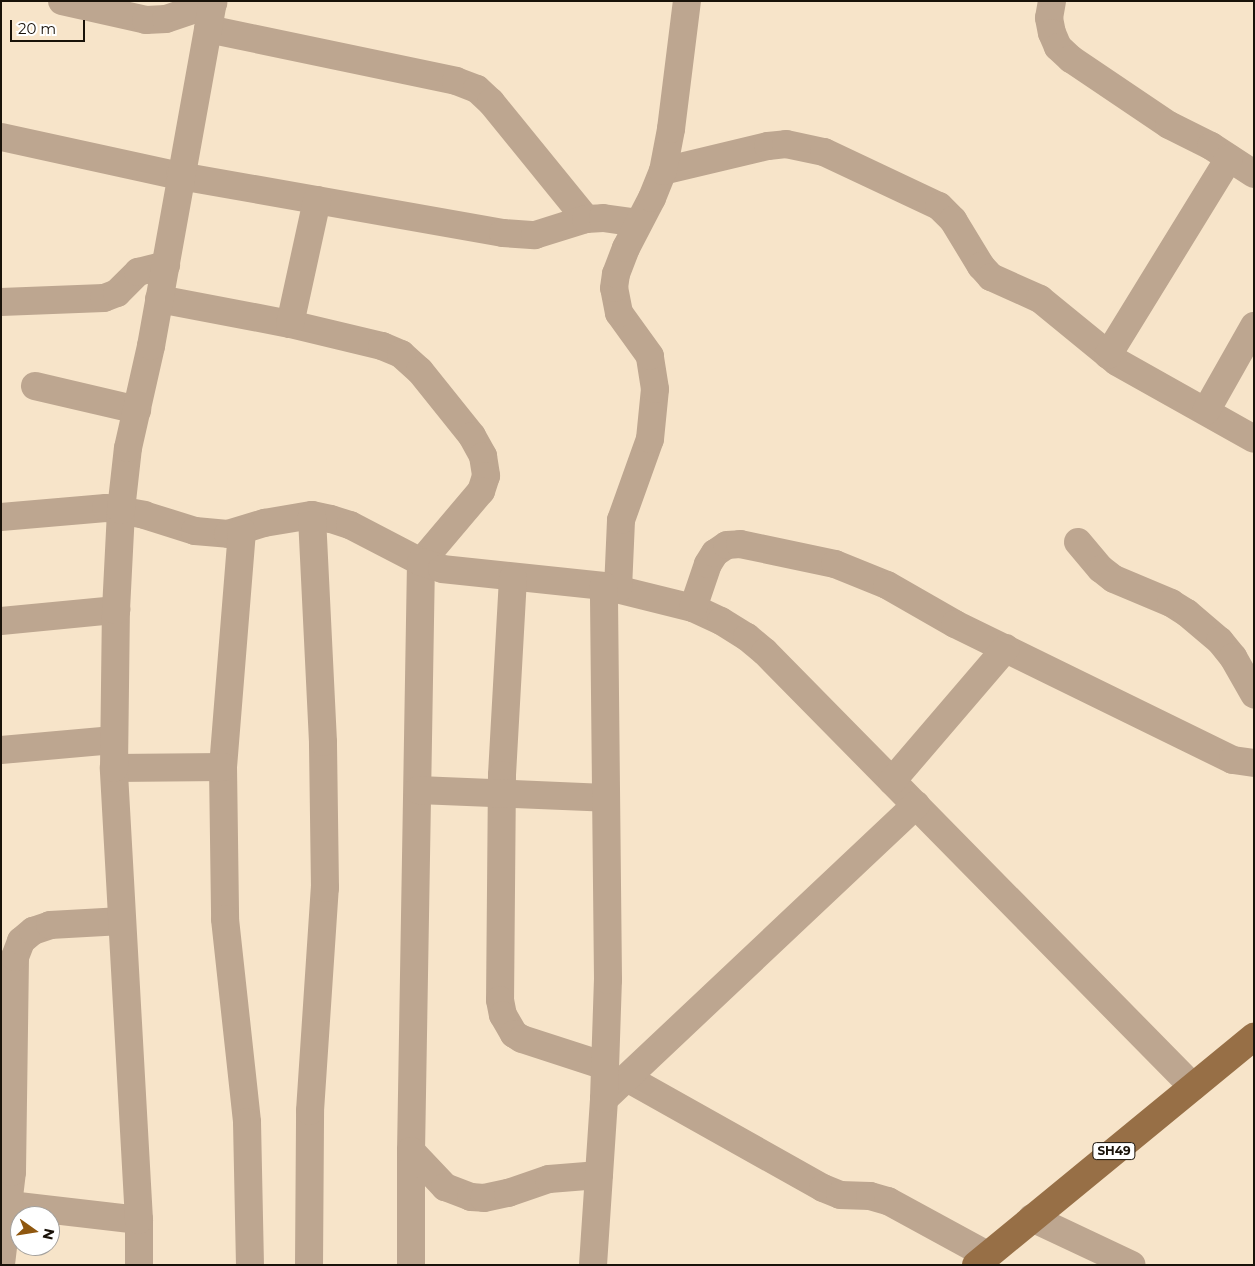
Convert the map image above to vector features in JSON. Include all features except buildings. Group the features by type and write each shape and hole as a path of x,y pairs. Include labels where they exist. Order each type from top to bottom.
{"main road":[{"name":"SH49","path":"981,1260 1254,1037"}],"street":[{"path":"62,1 146,20 166,19 211,11 456,81 476,89 491,102 586,219"},
{"path":"616,1072 608,980 606,798 611,588 622,520 650,439 655,407 655,382 650,356 626,324 615,299 616,274 663,171 671,129 687,1"},
{"path":"1052,1 1049,18 1052,33 1058,46 1071,58 1169,125 1254,174"},
{"path":"139,1265 139,1220 114,768 116,610 121,510 126,457 166,265 180,176 211,11"},
{"path":"1,137 180,176 525,236 535,235 586,219 603,218 638,223"},
{"path":"663,171 768,146 786,144 824,152 939,206 953,220 981,266 991,277 1040,299 1108,355 1254,439"},
{"path":"1108,355 1229,158"},
{"path":"290,324 317,200"},
{"path":"1,302 104,298 117,293 138,272 166,265"},
{"path":"159,299 290,324 382,346 401,354 420,371 476,443 483,456 486,476 480,491 421,562 411,1151 411,1265"},
{"path":"1206,412 1254,326"},
{"path":"35,386 137,410"},
{"path":"1,517 89,508 121,510 207,534 228,534 264,523 312,515 350,526 421,562 442,569 611,588 693,608 748,637 1193,1086"},
{"path":"309,1265 310,1111 325,888 323,742 312,515"},
{"path":"242,531 223,767 226,919 247,1122 250,1265"},
{"path":"1078,542 1101,569 1114,579 1187,613 1220,641 1233,657 1254,694"},
{"path":"693,608 708,564 715,552 727,545 740,544 826,562 863,574 1006,648 1233,760 1254,763"},
{"path":"513,578 502,794 500,1000 503,1016 508,1026 522,1039 616,1072 823,1188 840,1194 870,1196 888,1201 981,1260"},
{"path":"1,621 116,610"},
{"path":"892,781 1006,648"},
{"path":"1,750 114,740"},
{"path":"114,768 223,767"},
{"path":"418,790 606,798"},
{"path":"593,1265 604,1099 616,1072 916,805"},
{"path":"1,1264 14,1132 13,972 15,957 21,941 33,931 50,925 122,922"},
{"path":"411,1151 445,1187 470,1197 484,1198 508,1193 549,1178 599,1175"},
{"path":"6,1204 139,1220"},
{"path":"1032,1218 1132,1265"}]}
